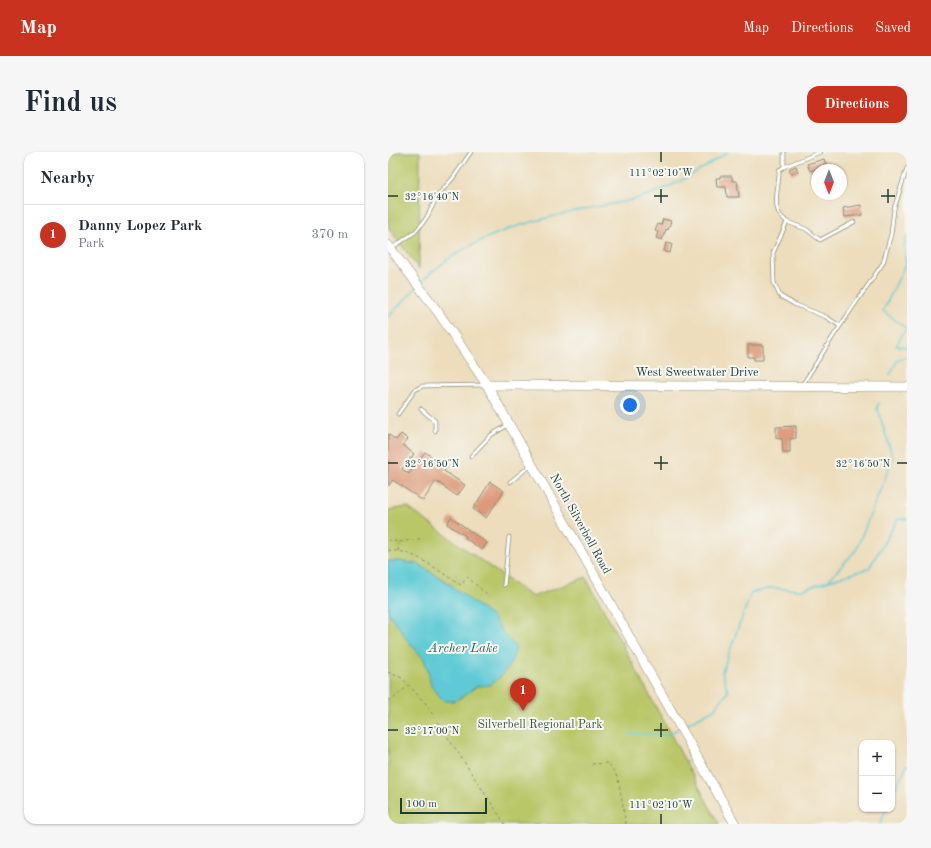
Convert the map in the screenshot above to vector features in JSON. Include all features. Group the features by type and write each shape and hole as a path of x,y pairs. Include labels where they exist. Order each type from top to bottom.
{"main road":[{"name":"North Silverbell Road","path":"389,247 438,312 487,385 735,824"},
{"name":"West Sweetwater Drive","path":"487,385 907,387"}],"lane":[{"path":"389,247 415,232 422,224 438,195 453,178 471,152"},
{"path":"784,152 784,168"},
{"path":"820,152 779,170 780,178 777,202 780,214 788,222 806,229 820,240 854,222"},
{"path":"802,386 840,326 883,263 891,234 894,209 907,168"},
{"path":"788,222 773,253 774,283 780,296 794,304 826,317 840,326"},
{"path":"398,414 415,390 422,386 487,385"},
{"path":"421,409 435,421 435,431"},
{"path":"471,456 491,435 509,424"},
{"path":"510,482 532,464"},
{"path":"504,585 509,537"}],"path":[{"path":"388,540 399,542 424,538"},
{"path":"398,551 399,542"},
{"path":"388,550 408,553 461,585 467,577 490,597"},
{"path":"388,672 402,678 426,704 505,824"},
{"path":"388,700 393,699 409,685"},
{"path":"592,764 608,763 615,772 619,783 626,824"}],"green space":[{"path":"388,152 420,152 419,269 388,227"},
{"name":"Silverbell Regional Park","path":"407,507 532,597 586,577 719,824 388,824 388,510"}],"water":[{"name":"Archer Lake","path":"388,561 418,564 447,582 492,617 506,637 516,647 511,663 501,676 490,685 477,686 454,701 444,701 431,686 424,659 408,641 388,613"}],"building":[{"path":"824,159 826,164 811,164 810,171 807,164"},
{"path":"796,166 798,172 792,174 789,169"},
{"path":"720,176 732,176 732,181 737,181 739,197 727,197 726,187 717,187 716,178 720,178"},
{"path":"861,205 862,215 845,217 843,208"},
{"path":"663,219 671,221 662,240 656,238 658,232 655,231 658,224 661,225"},
{"path":"666,243 672,244 670,253 664,251"},
{"path":"748,345 763,345 763,360 754,360 754,357 748,357"},
{"path":"796,426 796,438 790,439 790,453 783,453 782,439 776,438 776,427"},
{"path":"388,434 396,440 401,434 408,439 403,445 414,454 402,469 409,474 425,452 447,467 444,471 465,485 457,496 436,481 423,501 393,480 388,486"},
{"path":"490,482 504,491 486,518 473,509"},
{"path":"451,517 487,543 482,550 465,538 466,536 447,524"}],"waterway":[{"path":"420,283 458,252 479,241 524,224 571,212 631,200 654,193 687,178 728,152"},
{"path":"907,235 904,247 906,263 883,311 906,328 896,346 907,347"},
{"path":"388,317 416,288"},
{"path":"890,375 898,359 907,357"},
{"path":"827,582 856,550 893,458 877,407 879,403"},
{"path":"683,726 714,709 728,692 722,672 751,593 771,588 801,590 869,568 898,519 907,519"},
{"path":"630,734 667,735 678,729"},
{"path":"895,789 907,765"},
{"path":"880,824 885,812"}],"place":[{"name":"Danny Lopez Park","path":"523,711"}]}
